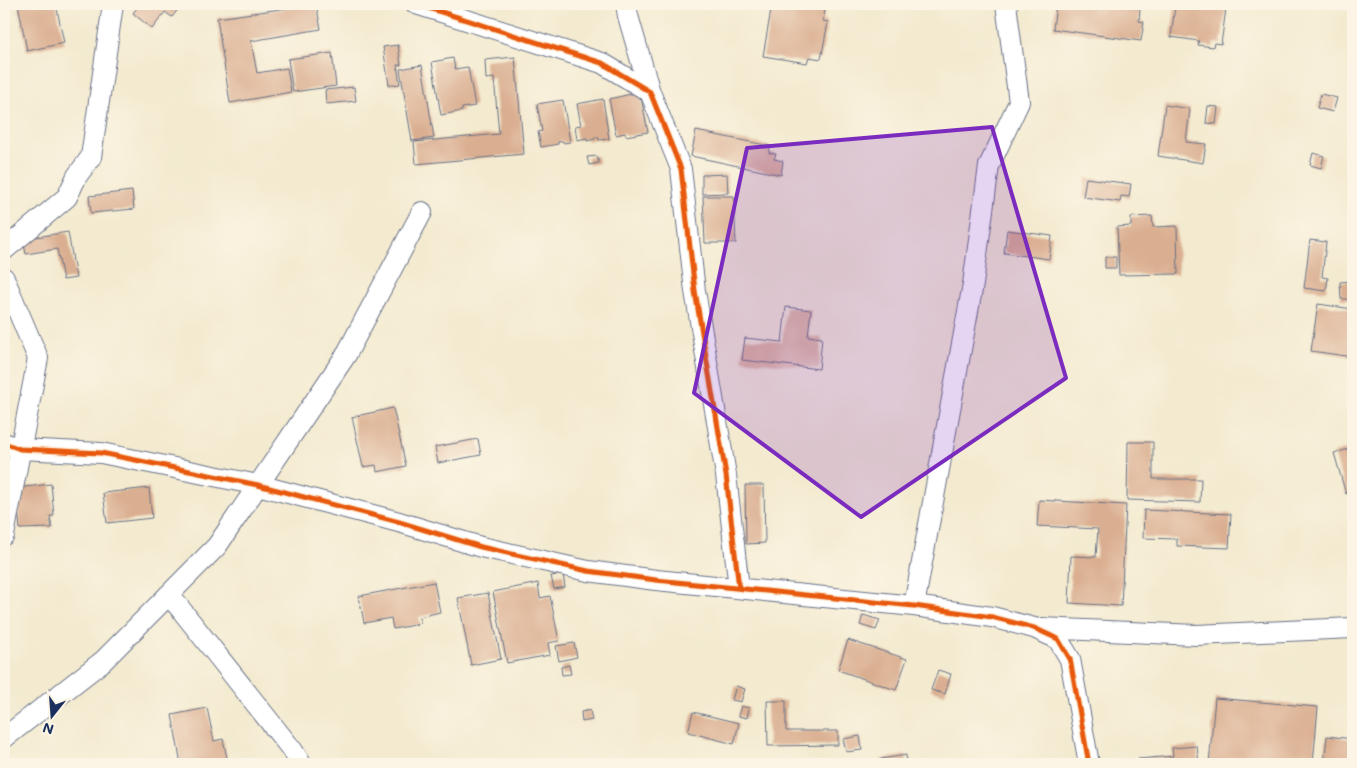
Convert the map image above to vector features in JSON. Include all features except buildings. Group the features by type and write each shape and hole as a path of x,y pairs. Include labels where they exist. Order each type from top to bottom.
{"street":[{"path":"4,250 67,197 77,176 91,157 113,4"},
{"path":"416,4 602,63 650,92"},
{"path":"626,4 650,92 680,168 695,291 726,475 739,588"},
{"path":"914,606 973,284 989,166 1019,102 1006,4"},
{"path":"4,738 103,662 217,546 346,355 422,212"},
{"path":"4,278 38,358 12,446 4,535"},
{"path":"12,446 101,453 258,485 400,522 481,547 588,571 914,606 992,617 1034,628 1058,640 1070,659 1089,764"},
{"path":"168,595 301,764"},
{"path":"1034,628 1196,635 1353,628"}],"highlighted area":[{"path":"992,127 1066,378 861,517 694,393 747,148"}],"cycle path":[{"path":"416,4 602,63 650,92 681,169 695,291 726,475 739,588"},
{"path":"4,443 20,449 101,453 258,485 399,522 481,547 588,571 656,580 914,606 992,617 1034,628 1058,639 1070,659 1089,764"}]}
